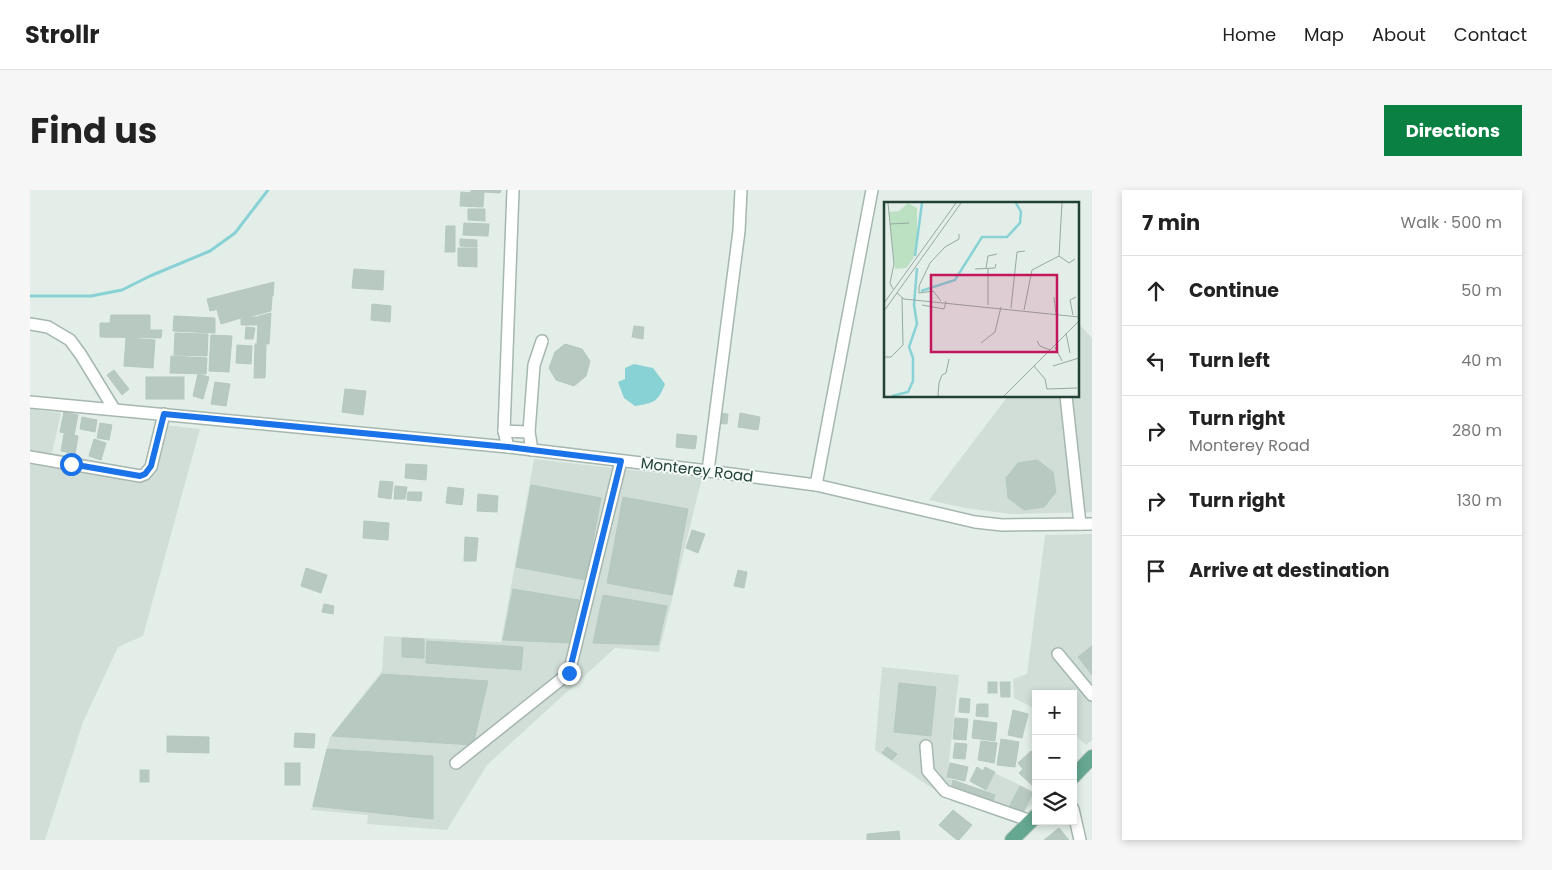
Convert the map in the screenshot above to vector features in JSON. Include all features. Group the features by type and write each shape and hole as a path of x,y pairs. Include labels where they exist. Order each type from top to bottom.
{"main road":[{"path":"1077,773 1092,757"},
{"path":"1012,840 1032,819"}],"street":[{"path":"508,447 504,431 513,190"},
{"path":"708,471 739,232 742,190"},
{"path":"816,485 872,190"},
{"path":"30,324 48,327 70,340 114,409"},
{"path":"532,450 529,432 534,366 542,341"},
{"path":"1066,398 1080,524"},
{"name":"Monterey Road","path":"30,402 508,447 708,471 816,485 975,522 1002,525 1092,524"},
{"path":"30,457 140,476 145,474 151,466 164,414"},
{"path":"504,431 529,432"},
{"path":"456,764 569,673 621,461"},
{"path":"1058,654 1092,695"},
{"path":"926,746 928,771 945,791 1032,818"},
{"path":"1077,825 1080,840"}],"shaded area":[{"path":"1080,325 1092,338 1092,512 1011,514 965,508 929,500 1006,398 1080,398"},
{"path":"30,409 61,413 52,453 145,470 155,424 200,429 143,636 118,647 83,722 45,840 30,840"},
{"path":"534,459 702,478 659,652 615,648 487,765 447,830 367,824 368,815 311,810 330,737 382,671 384,636 501,642"},
{"path":"1092,534 1092,740 1086,745 1077,737 1077,690 1032,690 1032,707 1014,698 1013,679 1027,674 1045,535"},
{"path":"882,667 959,675 947,778 986,791 995,773 1032,791 1032,803 1018,819 953,802 875,750"}],"water":[{"path":"634,364 653,368 665,384 660,395 654,401 647,404 635,406 624,398 618,382 625,379 625,368"}],"building":[{"path":"471,190 501,190 500,193 484,192 483,207 460,206 461,192 471,193"},
{"path":"468,209 485,209 485,221 468,220"},
{"path":"464,223 489,224 488,236 463,235"},
{"path":"446,226 455,226 455,252 445,252"},
{"path":"460,239 477,240 477,247 460,246"},
{"path":"458,248 477,248 477,267 458,266"},
{"path":"354,269 384,271 383,290 352,288"},
{"path":"274,282 273,296 210,311 207,299"},
{"path":"272,297 271,311 248,317 258,317 271,313 269,344 257,344 258,325 241,325 241,318 221,324 217,310"},
{"path":"372,304 391,306 390,322 371,320"},
{"path":"111,315 150,315 150,330 162,330 161,338 100,337 100,323 110,323"},
{"path":"174,316 215,318 215,333 173,331"},
{"path":"634,326 644,327 643,339 632,337"},
{"path":"246,327 255,328 253,339 245,339"},
{"path":"175,333 208,334 207,356 174,355"},
{"path":"211,335 232,336 229,372 209,371"},
{"path":"126,338 155,340 153,368 124,366"},
{"path":"255,344 266,345 265,378 254,378"},
{"path":"565,344 582,349 590,361 586,376 574,386 556,380 549,368 555,352"},
{"path":"237,345 252,346 251,364 236,363"},
{"path":"171,356 207,358 206,374 170,373"},
{"path":"114,370 129,389 122,395 107,375"},
{"path":"198,374 209,377 203,399 193,396"},
{"path":"146,377 184,377 184,399 146,399"},
{"path":"215,382 230,384 226,406 211,404"},
{"path":"345,389 366,391 363,415 342,412"},
{"path":"64,412 78,415 74,435 60,432"},
{"path":"716,413 728,414 727,424 715,423"},
{"path":"740,413 760,417 758,430 738,427"},
{"path":"82,417 97,420 95,432 80,429"},
{"path":"100,423 112,425 109,440 97,438"},
{"path":"64,434 78,436 75,454 61,451"},
{"path":"677,434 697,436 695,449 676,447"},
{"path":"94,439 106,443 101,460 89,456"},
{"path":"1037,460 1053,472 1056,492 1044,507 1024,510 1008,498 1006,478 1018,463"},
{"path":"406,464 427,465 426,480 405,478"},
{"path":"380,481 393,482 391,499 378,497"},
{"path":"531,485 601,498 586,580 516,567"},
{"path":"395,486 407,487 405,499 394,499"},
{"path":"448,487 464,489 462,505 446,503"},
{"path":"408,492 422,492 421,501 407,500"},
{"path":"478,494 498,496 497,512 477,511"},
{"path":"623,497 688,509 672,595 607,583"},
{"path":"364,521 389,523 388,540 363,538"},
{"path":"692,530 705,534 698,553 686,548"},
{"path":"465,537 478,538 476,561 464,561"},
{"path":"306,568 327,575 321,593 301,586"},
{"path":"738,570 747,572 744,588 734,586"},
{"path":"513,589 579,600 572,643 503,640"},
{"path":"603,595 667,606 658,645 593,643"},
{"path":"324,604 334,606 333,614 322,612"},
{"path":"402,638 424,639 424,658 402,657"},
{"path":"427,641 523,647 521,670 426,663"},
{"path":"1092,646 1092,675 1078,657"},
{"path":"382,674 488,681 473,745 332,736"},
{"path":"988,682 997,682 997,693 988,693"},
{"path":"1000,682 1010,682 1010,697 1001,697"},
{"path":"899,683 936,687 931,736 894,732"},
{"path":"960,698 970,699 969,713 959,712"},
{"path":"977,704 988,704 988,717 976,716"},
{"path":"1013,710 1028,714 1022,738 1008,735"},
{"path":"955,718 968,719 966,740 953,739"},
{"path":"974,720 997,723 995,741 972,738"},
{"path":"295,733 315,734 314,748 294,747"},
{"path":"167,736 209,737 209,753 167,752"},
{"path":"1001,739 1019,742 1015,767 997,765"},
{"path":"981,741 997,743 994,763 978,760"},
{"path":"955,743 967,744 965,759 953,758"},
{"path":"887,747 897,754 892,760 882,753"},
{"path":"327,749 433,756 433,819 313,806"},
{"path":"1032,752 1032,785 1019,773 1023,769 1018,763"},
{"path":"285,763 300,763 300,785 285,785"},
{"path":"950,763 968,767 965,781 947,777"},
{"path":"977,767 983,771 985,767 995,772 986,790 970,781"},
{"path":"140,770 149,770 149,782 140,782"},
{"path":"953,780 995,795 992,803 951,791"},
{"path":"1020,786 1032,792 1022,814 1009,807"},
{"path":"953,810 972,825 959,840 939,825"},
{"path":"1059,828 1069,840 1044,840"},
{"path":"899,831 900,840 867,840 867,834"}],"waterway":[{"path":"30,296 91,296 122,290 210,251 235,233 268,190"}],"route":[{"path":"71,464 140,476 145,474 151,466 164,414 508,447 621,461 569,673"}]}
